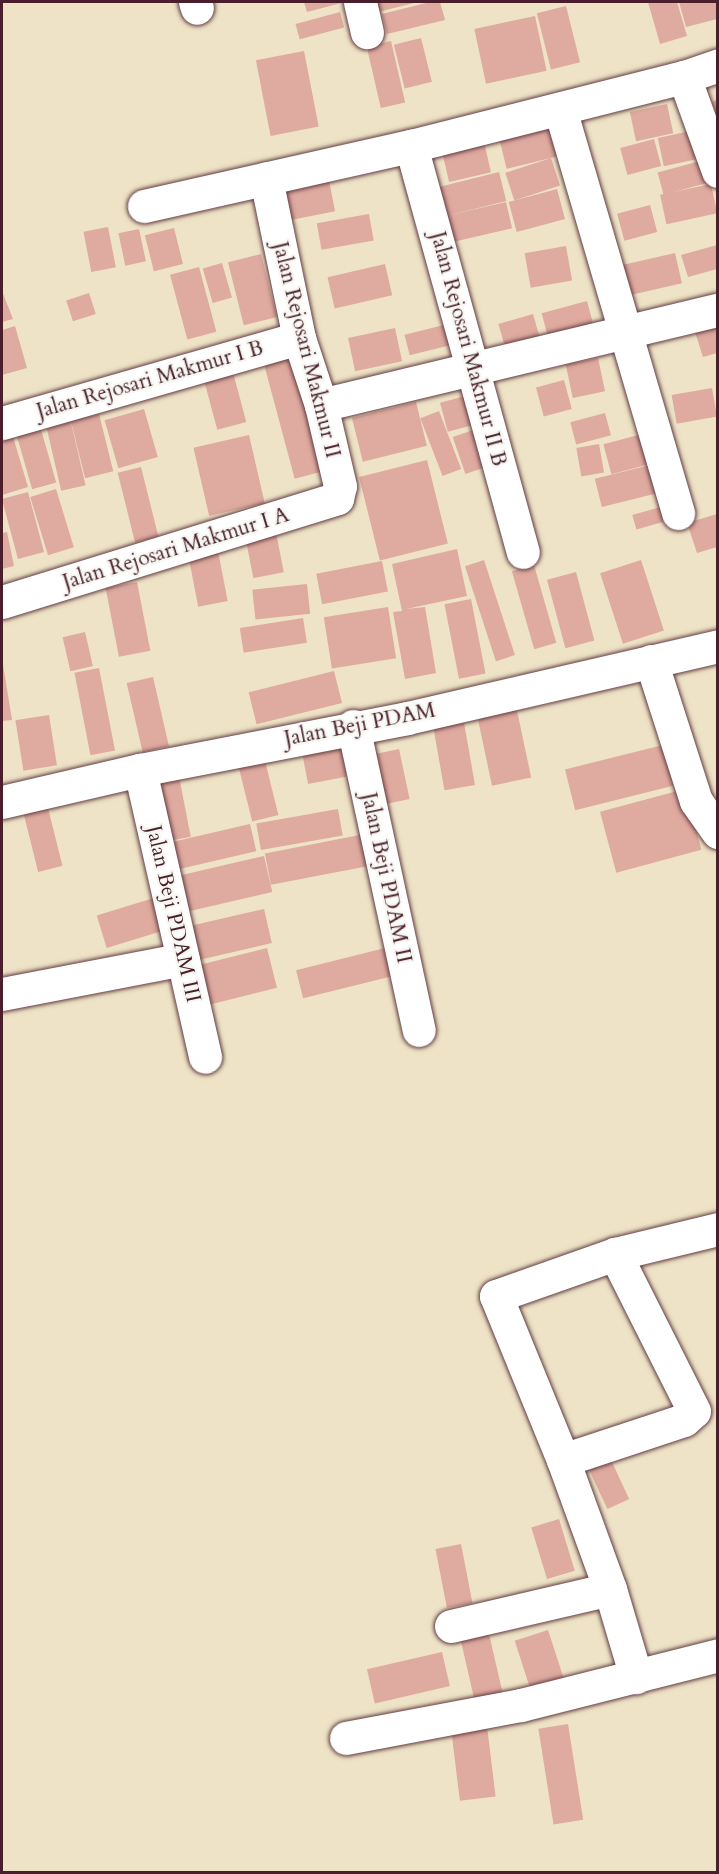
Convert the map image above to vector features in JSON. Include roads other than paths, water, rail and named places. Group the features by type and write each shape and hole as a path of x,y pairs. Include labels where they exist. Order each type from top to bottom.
{"street":[{"path":"144,206 411,146 684,77 717,65"},
{"path":"684,77 717,171"},
{"path":"560,109 678,513"},
{"name":"Jalan Rejosari Makmur II B","path":"411,146 524,552"},
{"name":"Jalan Rejosari Makmur II","path":"266,178 299,338 321,405 340,486"},
{"path":"321,405 627,335 717,310"},
{"name":"Jalan Rejosari Makmur I B","path":"2,423 299,338"},
{"name":"Jalan Rejosari Makmur I A","path":"2,602 334,501 340,486"},
{"name":"Jalan Beji PDAM","path":"2,802 140,770 353,726 407,718 717,645"},
{"path":"651,660 717,832"},
{"name":"Jalan Beji PDAM II","path":"353,726 419,1030"},
{"name":"Jalan Beji PDAM III","path":"140,770 205,1057"},
{"path":"2,994 183,959"},
{"path":"636,1677 610,1589 563,1460 496,1296 615,1254 717,1229"},
{"path":"563,1460 684,1420 694,1411 615,1254"},
{"path":"451,1626 610,1589"},
{"path":"346,1738 520,1705 717,1655"}]}
